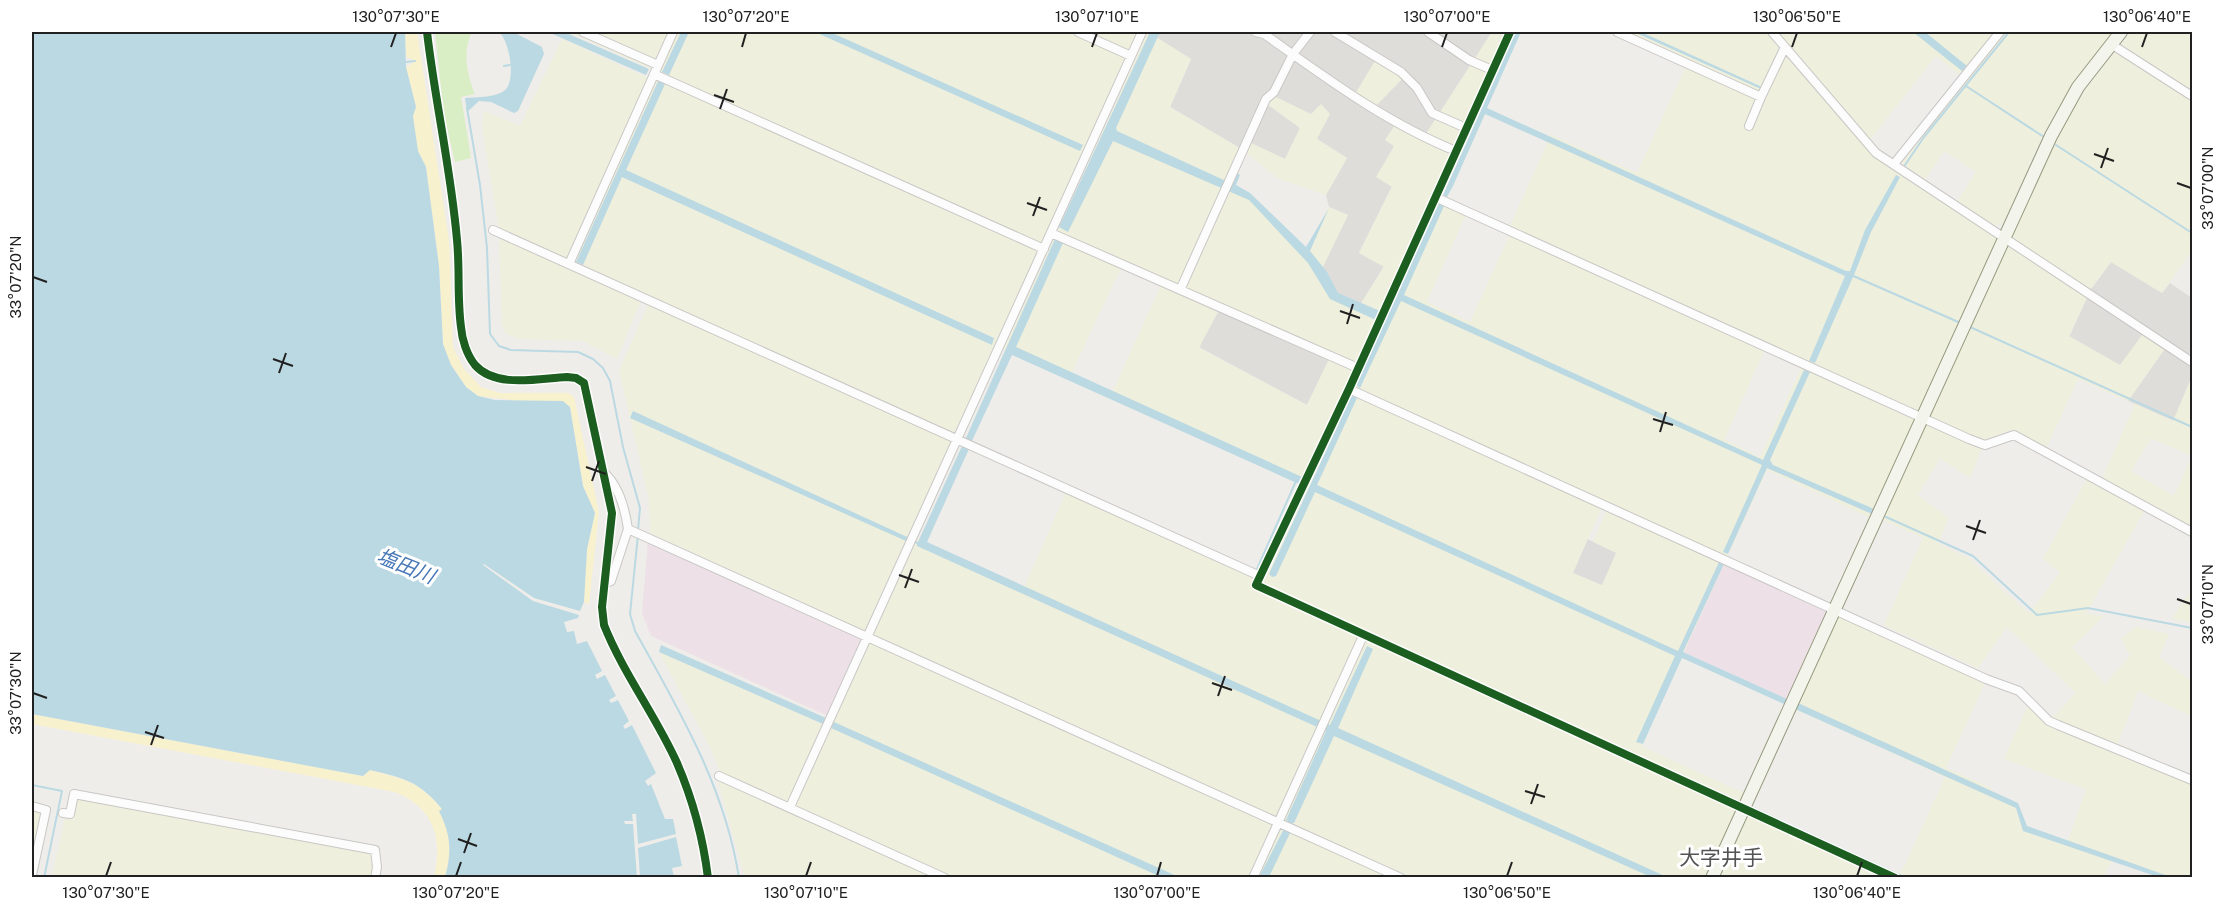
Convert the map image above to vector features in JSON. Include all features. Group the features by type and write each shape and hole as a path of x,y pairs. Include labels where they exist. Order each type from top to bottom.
{"street":[{"path":"427,32 458,242 461,327 465,347 476,365 489,376 502,379 567,377 576,378 584,383 612,513 602,607 604,625 676,762 695,811 704,843 708,878"},
{"path":"583,32 657,75 1044,249"},
{"path":"569,264 657,75 673,32"},
{"path":"1078,32 1131,56"},
{"path":"790,807 912,541 964,443 1000,345 1044,249 1058,235 1088,152 1142,32"},
{"path":"1256,32 1264,34 1336,85 1419,136 1456,151"},
{"path":"1181,288 1266,99 1274,93 1293,54 1310,32"},
{"path":"1335,32 1401,72 1418,88 1432,113 1466,128"},
{"path":"1428,32 1469,60 1492,70"},
{"path":"1510,32 1358,368 1256,585 1895,878"},
{"path":"1617,32 1761,97"},
{"path":"1772,32 1876,153 2193,362"},
{"path":"1894,164 2000,32"},
{"path":"1712,878 2050,136 2078,87 2121,32"},
{"path":"2111,44 2193,96"},
{"path":"1749,126 1785,47"},
{"path":"1435,197 1985,445 2014,435 2193,532"},
{"path":"493,230 1260,576"},
{"path":"1058,235 1358,368"},
{"path":"1348,389 1986,679 2011,687 2058,725 2193,780"},
{"path":"601,470 609,476 625,507 630,530 611,581 606,583"},
{"path":"630,530 1401,878"},
{"path":"1253,878 1285,824 1320,730 1363,636"},
{"path":"719,776 945,878"},
{"path":"63,813 70,814 74,794 375,850 377,867 375,878"},
{"path":"32,806 46,810 32,875"}],"shaded area":[{"path":"1148,32 1492,32 1422,140 1385,140 1394,146 1392,186 1359,253 1384,266 1360,305 1337,296 1322,268 1348,215 1329,207 1326,195 1347,158 1317,139 1311,114 1267,104 1300,128 1285,159 1251,143 1245,151 1170,107 1191,59"},
{"path":"2111,262 2162,293 2170,283 2192,298 2192,349 2188,355 2192,358 2192,376 2174,421 2128,401 2164,350 2120,365 2069,337 2091,289"},
{"path":"1223,303 1332,353 1307,405 1199,347"},
{"path":"1587,539 1617,552 1602,586 1572,573"},
{"path":"648,541 863,639 828,716 651,636 642,613"},
{"path":"1724,564 1827,612 1787,699 1683,652"}],"green space":[{"path":"435,32 472,32 466,55 475,94 461,97 471,158 455,162 444,115"},
{"path":"569,32 1138,32 1043,244"},
{"path":"1148,32 1191,59 1170,107 1245,151 1251,143 1285,159 1300,128 1267,104 1276,97 1311,114 1321,104 1330,114 1317,139 1347,158 1326,195 1279,179 1245,152 1231,185 1249,194 1308,251 1329,207 1348,215 1322,269 1337,296 1360,305 1384,267 1359,253 1392,187 1376,177 1394,146 1385,140 1395,125 1422,140 1492,32 1506,32 1345,390 1602,507 1573,573 1602,585 1616,553 1593,542 1607,510 1724,564 1641,746 1744,793 1706,877 1411,877 873,635 917,538 1024,587 1069,486 1259,572 1300,483 1110,397 1162,283 1122,266 1069,378 1004,349","holes":["1222,303 1332,353 1307,405 1199,348"]},
{"path":"1623,32 1768,32 1781,47 1761,93"},
{"path":"1776,32 2114,32 2075,80 2044,132 2004,222 1995,226 1957,202 1976,172 1944,151 1925,180 1902,163 1966,80 1936,56 1869,141"},
{"path":"2131,32 2192,32 2192,250 2162,293 2111,262 2091,289 2069,336 2120,365 2142,335 2164,350 2128,401 2078,379 2046,449 2010,430 1985,440 1970,478 1940,458 1918,495 1949,518 1938,543 1968,558 2029,614 2060,572 2043,559 2090,473 2102,479 2135,404 2173,421 2192,376 2192,456 2192,537 2144,511 2086,614 2104,616 2072,647 2105,684 2130,656 2121,638 2136,627 2169,634 2159,657 2192,682 2191,716 2138,691 2118,743 2192,776 2192,877 2162,877 2113,859 2103,877 1896,877 1905,865 1945,777 1795,709 1838,615 1986,681 1946,768 1991,788 1990,794 2017,806 2024,829 2067,843 2086,789 2004,759 2028,705 2053,717 2076,693 2007,627 1978,668 1884,625 1923,538 1881,519 2056,138 2085,90","holes":["2151,438 2192,456 2174,496 2131,471"]},
{"path":"562,39 648,78 568,259 499,229 482,127 484,111 520,126"},
{"path":"1784,55 1787,55 1871,154 1995,236 1997,240 1918,413 1509,228 1551,135 1637,173 1686,66 1758,98"},
{"path":"1376,59 1403,78 1376,106 1355,94"},
{"path":"659,79 1035,247 1038,257 958,433 953,435 573,262 655,80"},
{"path":"1437,201 1466,214 1427,302 1470,322 1510,234 1765,349 1724,440 1760,457 1802,366 1917,418 1871,518 1767,470 1727,557 1353,388"},
{"path":"499,235 640,299 617,359 583,341 520,339 506,334 502,324"},
{"path":"649,303 950,440 951,446 868,627 863,630 650,533 649,500 619,370"},
{"path":"2192,591 2192,622 2172,619 2186,597"},
{"path":"869,642 1389,877 745,877 717,778 791,811"},
{"path":"659,652 823,724 789,802 721,774 710,747"},
{"path":"76,798 373,852 375,866 372,878 52,878 65,817 73,819"},
{"path":"32,810 42,812 32,859"},
{"path":"1747,814 1883,877 1718,878"}],"sand":[{"path":"405,32 417,32 449,241 453,347 464,369 481,387 500,393 568,393 574,397 599,512 589,604 584,602 587,549 595,513 583,486 570,407 478,396 466,387 451,365 443,344 439,266 426,167 418,151 412,116 416,107 406,67 412,64 412,59 406,57"},
{"path":"32,714 363,776 369,770 401,779 418,787 443,810 440,812 449,844 449,860 445,877 434,877 437,863 436,837 427,816 419,807 395,792 32,724"}],"water":[{"name":"塩田川","path":"32,32 405,32 406,67 416,107 413,116 418,151 426,167 439,266 443,344 451,365 466,387 478,396 495,400 563,401 570,407 583,486 595,513 587,549 584,602 580,611 534,598 483,565 533,601 579,615 578,618 564,622 567,632 574,631 577,644 587,641 602,671 595,675 597,679 605,675 616,696 609,700 611,703 618,700 629,721 623,726 625,729 632,725 656,773 645,781 648,786 651,784 665,819 673,819 676,834 638,844 636,814 632,814 633,821 624,821 625,824 633,824 637,877 445,877 449,860 449,844 439,811 442,809 426,792 402,778 370,770 363,776 32,714"},
{"path":"499,32 513,32 542,47 544,54 518,111 514,113 491,102 479,101 467,112 465,98 498,94 509,84 510,59 506,43"},
{"path":"548,32 564,32 649,69 646,75"},
{"path":"681,32 689,32 669,75 662,72"},
{"path":"815,32 830,32 1083,145 1080,151"},
{"path":"1150,32 1160,32 1116,128 1117,131 1226,181 1234,182 1237,173 1240,175 1236,185 1250,193 1306,247 1329,208 1310,251 1327,272 1338,293 1380,311 1376,320 1330,299 1308,263 1249,200 1113,141 1068,232 1059,227"},
{"path":"1516,32 1521,32 1487,108 1846,271 1850,271 1865,230 1896,175 1900,177 1871,232 1854,275 1961,322 1960,324 1853,277 1815,363 1809,361 1845,276 1485,114 1453,186 1447,197 1443,195"},
{"path":"1634,32 1641,32 1762,87 1761,89"},
{"path":"1913,32 1925,32 1967,66 1962,71"},
{"path":"659,79 666,82 626,170 994,338 992,345 622,177 583,265 576,262"},
{"path":"1439,203 1444,206 1404,295 1763,460 1804,370 1810,372 1770,460 1773,465 1874,509 1872,514 1767,468 1728,554 1723,552 1762,465 1401,301 1360,388 1356,385"},
{"path":"1055,239 1063,243 1016,347 1302,477 1299,484 1012,355 971,443 965,440"},
{"path":"1352,395 1357,398 1317,485 1678,651 1719,562 1724,564 1683,652 1787,699 1784,704 1682,658 1643,744 1636,742 1675,656 1315,492 1276,576 1272,577 1269,574"},
{"path":"633,411 918,542 962,446 969,449 927,542 1330,725 1367,646 1373,649 1338,728 1667,877 1651,877 1334,736 1294,823 1289,829 1291,831 1269,877 1259,877 1288,821 1286,820 1326,731 917,546 917,544 630,418"},
{"path":"661,645 826,718 823,724 659,652"},
{"path":"1798,703 2018,803 2027,826 2171,877 2158,877 2023,831 2016,808 1795,709"},
{"path":"834,722 1179,877 1161,877 831,728"},
{"path":"676,837 682,866 672,868 674,877 640,877 638,848"}],"waterway":[{"path":"1905,165 1924,137 2009,32"},
{"path":"406,62 415,61"},
{"path":"504,66 510,65"},
{"path":"1966,86 2044,137"},
{"path":"467,108 480,185 487,248 490,334 499,346 511,350 578,352 593,359 603,368 610,381 623,447 640,508 638,530"},
{"path":"2056,145 2192,233"},
{"path":"1970,327 2192,427"},
{"path":"1257,569 1296,481"},
{"path":"1886,517 1973,556 2037,615 2088,608 2192,628"},
{"path":"638,535 630,614 635,631 684,720 712,781 732,844 739,878"},
{"path":"1667,769 1741,803"},
{"path":"32,785 62,791 44,878"},
{"path":"1751,807 1906,878"}],"cycle path":[{"path":"427,32 454,214 458,251 460,316 465,347 475,365 494,377 506,380 567,377 576,378 584,383 612,513 602,607 604,625 620,660 669,746 683,777 700,833 708,878"},
{"path":"1510,32 1349,389 1256,585 1895,878"}],"district":[{"name":"大字井手","path":"1721,857"}]}
